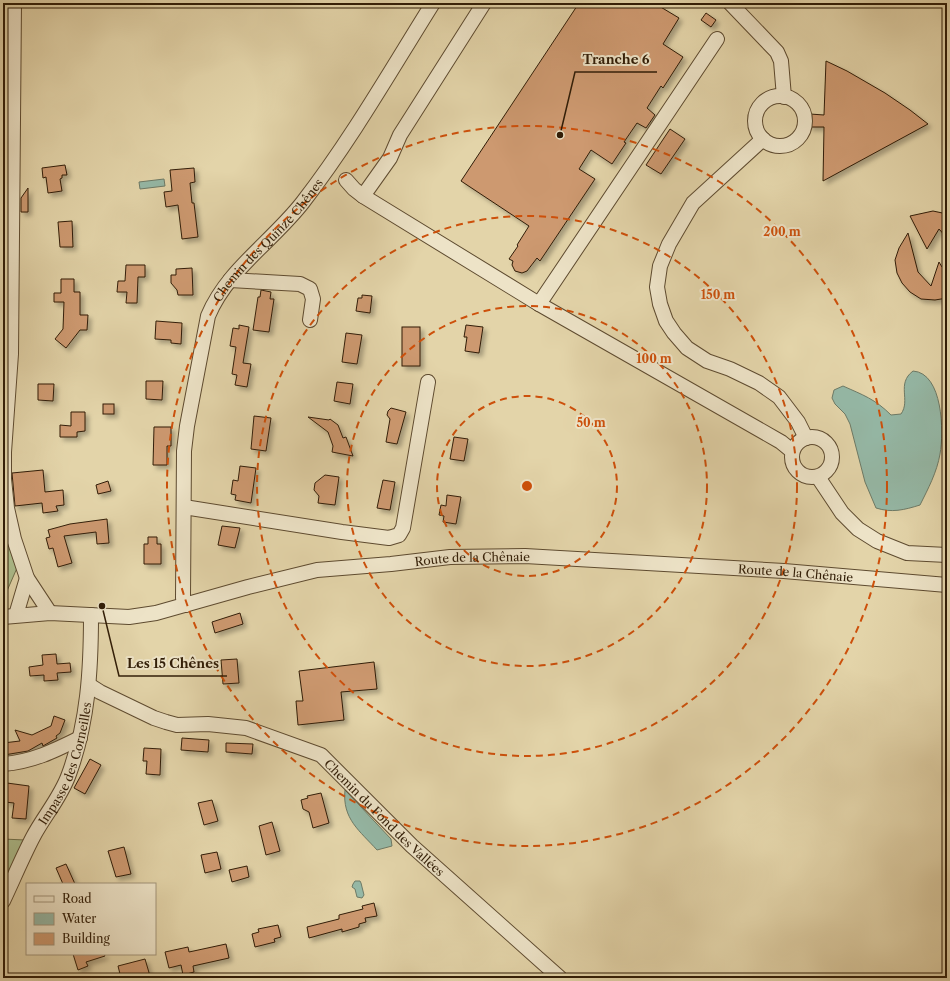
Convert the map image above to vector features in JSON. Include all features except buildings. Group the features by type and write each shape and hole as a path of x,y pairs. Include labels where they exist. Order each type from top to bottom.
{"street":[{"path":"14,3 11,354 4,452 4,479 7,508 14,539 27,578 50,613"},
{"name":"Chemin des Quinze Chênes","path":"186,605 183,598 184,450 187,426 208,316 214,303 230,280 302,204 331,164 433,3"},
{"path":"362,196 390,158 400,135 484,3"},
{"path":"730,3 777,52 781,61 784,97"},
{"path":"539,304 717,40"},
{"path":"774,97 784,97 790,98 797,103 802,109 805,118 804,130 796,140 787,145 776,146 769,144 763,139 756,127 755,121 758,110 765,102 774,97"},
{"path":"763,139 693,203 669,244 660,266 657,287 660,304 666,321 674,333 688,348 697,356 707,361 737,372 759,383 779,397 798,422 806,438"},
{"path":"346,180 362,196 539,304 781,442 792,451"},
{"path":"230,280 300,284 310,289 313,299 310,320"},
{"path":"184,507 342,532 389,538 399,535 403,528 428,382"},
{"path":"812,437 823,440 831,449 831,466 818,477 806,477 800,474 793,464 792,451 800,440 806,438 812,437"},
{"path":"818,477 842,513 858,529 877,541 907,553 947,555"},
{"name":"Route de la Chênaie","path":"10,616 50,613 129,617 156,613 270,581 317,570 450,557 533,556 784,571 947,585"},
{"path":"10,616 27,578"},
{"name":"Impasse des Corneilles","path":"3,901 33,837 59,795 69,775 86,711 91,664 91,615"},
{"name":"Chemin du Fond des Vallées","path":"89,685 100,692 154,718 166,722 177,725 208,724 246,728 321,755 412,846 560,978"},
{"path":"3,764 19,763 50,753 80,738"}],"shaded area":[{"path":"3,528 17,568 3,600"},
{"path":"3,839 25,840 3,889"}],"water":[{"path":"164,179 165,186 140,189 139,182"},
{"path":"913,371 923,374 936,392 942,432 939,461 920,505 898,510 882,510 876,508 865,482 850,424 845,414 835,404 832,398 834,390 843,386 874,401 891,415 901,414 905,403 905,381"},
{"path":"345,790 391,839 392,846 377,850 359,830 349,817 346,809"},
{"path":"355,881 360,881 361,883 364,895 362,898 357,897 355,889 352,887"}],"place":[{"name":"Tranche 6","path":"560,135"},
{"name":"Les 15 Chênes","path":"102,606"}]}
